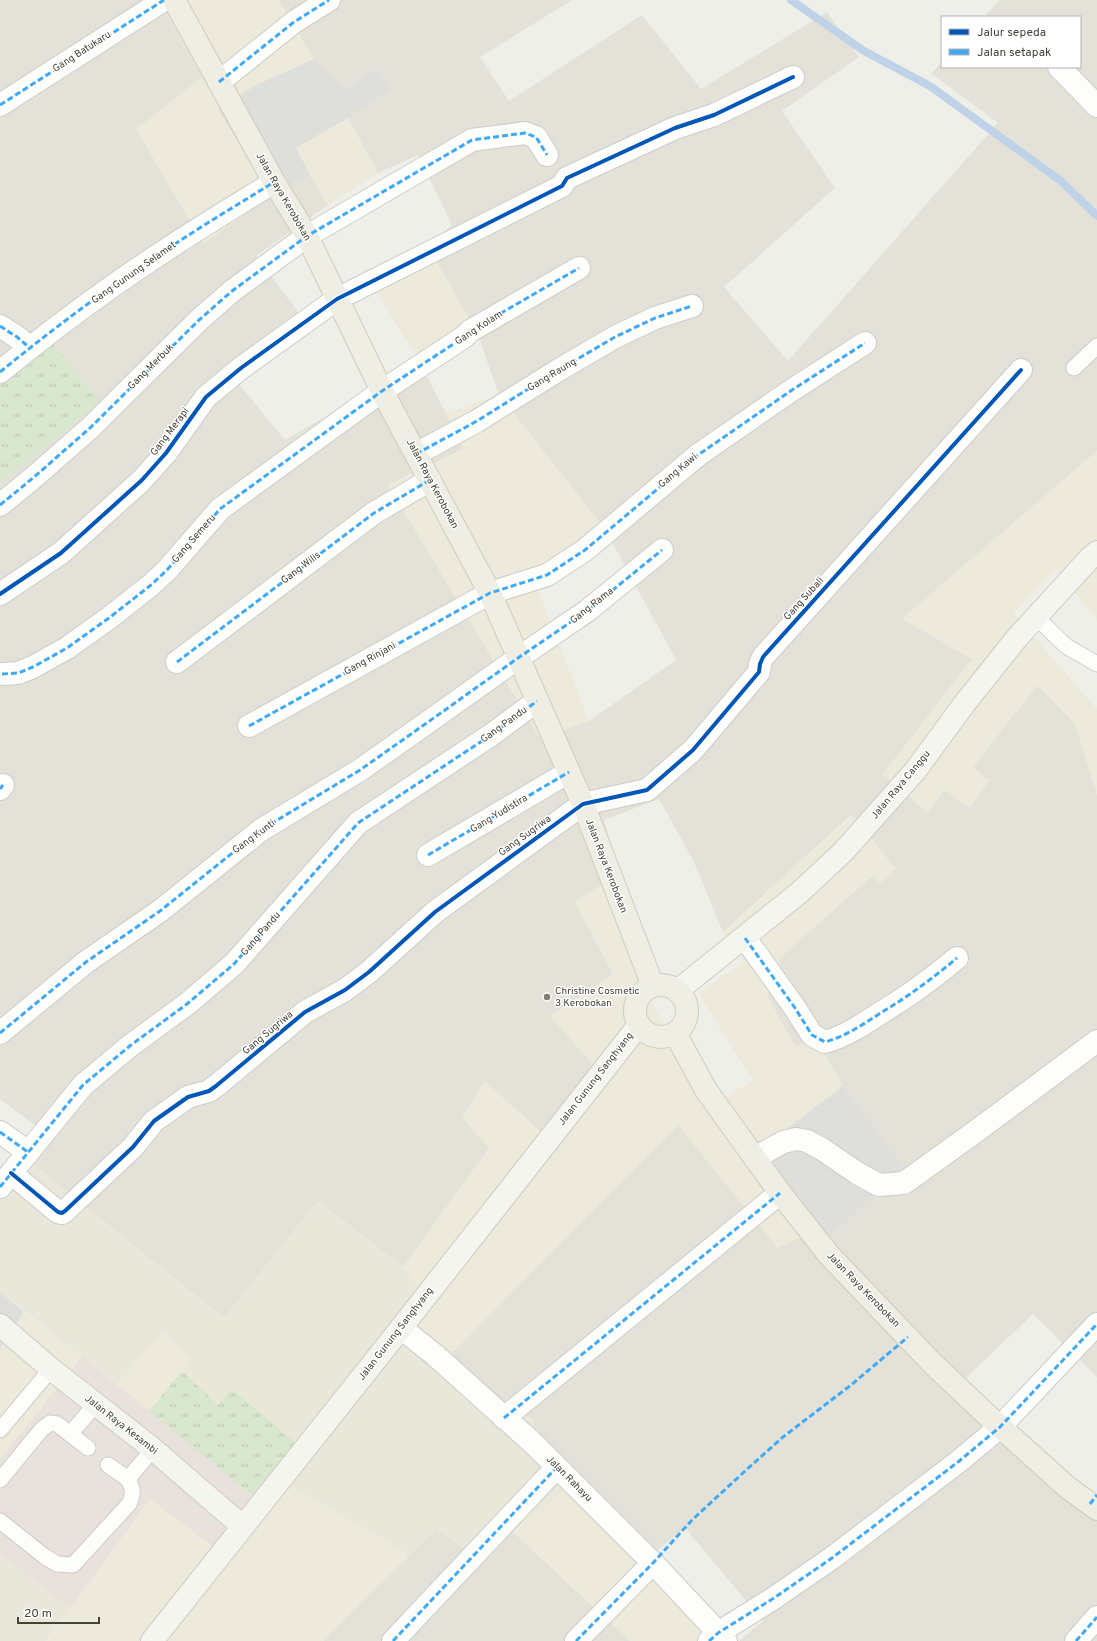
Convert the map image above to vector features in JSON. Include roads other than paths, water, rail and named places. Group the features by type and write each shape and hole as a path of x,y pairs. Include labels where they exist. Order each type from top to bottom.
{"main road":[{"name":"Jalan Raya Kerobokan","path":"174,0 274,182 306,236 382,391 490,593 583,804 653,986"},
{"name":"Jalan Raya Canggu","path":"677,991 799,894 843,852 915,772 965,703 1016,639 1097,552"},
{"path":"665,985 677,991 683,998 686,1008 686,1018 682,1026 675,1033 662,1037 648,1034 639,1025 635,1016 635,1007 638,998 644,991 653,986 665,985"},
{"name":"Jalan Gunung Sanghyang","path":"152,1641 401,1328 639,1025"},
{"name":"Jalan Raya Kerobokan","path":"675,1033 706,1090 780,1193 829,1255 933,1364 1000,1427 1067,1487 1095,1503"},
{"name":"Jalan Raya Kesambi","path":"0,1325 51,1370 153,1449 242,1526"}],"street":[{"name":"Gang Batukaru","path":"0,105 164,0"},
{"path":"219,82 286,28 329,0"},
{"path":"1060,68 1097,106"},
{"name":"Gang Merapi","path":"0,594 61,553 142,480 166,453 206,397 241,368 337,299 552,191 568,178 675,128 714,115 793,78"},
{"name":"Gang Merbuk","path":"0,505 90,428 199,320 232,291 306,236 472,140 525,134 536,137 547,155"},
{"name":"Gang Gunung Selamet","path":"0,372 72,316 168,248 274,182"},
{"name":"Gang Kolam","path":"382,391 474,329 579,268"},
{"name":"Gang Raung","path":"416,454 477,421 557,371 623,334 655,318 692,306"},
{"path":"0,326 30,348"},
{"name":"Gang Kawi","path":"490,593 547,575 585,550 706,449 792,390 866,343"},
{"name":"Gang Subali","path":"583,804 647,790 693,750 759,672 763,657 1021,370"},
{"name":"Gang Semeru","path":"2,674 18,673 33,667 67,648 109,618 151,586 167,570 220,509 382,391"},
{"name":"Gang Wilis","path":"177,662 374,513 430,480"},
{"name":"Gang Rama","path":"518,658 587,611 662,550"},
{"name":"Gang Rinjani","path":"249,726 490,593"},
{"name":"Gang Kunti","path":"0,1033 86,962 160,911 262,830 360,770 518,658"},
{"name":"Gang Pandu","path":"6,1180 83,1085 131,1045 187,1004 234,964 358,823 491,734 537,700"},
{"name":"Gang Yudistira","path":"428,855 569,772"},
{"name":"Gang Sugriwa","path":"6,1180 62,1213 133,1147 154,1121 188,1097 209,1091 216,1086 304,1012 345,990 369,972 434,912 583,804"},
{"path":"745,938 812,1034 825,1042 834,1040 865,1024 918,990 957,958"},
{"path":"755,1158 783,1142 796,1139 807,1141 857,1173 879,1185 904,1184 1097,1041"},
{"path":"0,1132 28,1152"},
{"path":"504,1418 780,1193"},
{"path":"718,1638 832,1558 952,1466 1000,1427 1097,1324"},
{"name":"Jalan Rahayu","path":"401,1328 435,1354 557,1467 653,1563 718,1638"},
{"path":"393,1641 557,1467"},
{"path":"576,1641 653,1563"},
{"path":"1076,1641 1097,1617"}],"lane":[{"path":"1074,368 1097,346"},
{"path":"1036,617 1066,646 1097,664"},
{"path":"0,1430 51,1370"},
{"path":"70,1434 95,1405"},
{"path":"0,1480 42,1429 50,1423 57,1424 88,1448"},
{"path":"128,1479 153,1449"},
{"path":"0,1521 44,1556 58,1564 73,1565 129,1504 133,1494 133,1488 128,1479 108,1465"}],"waterway":[{"path":"791,0 864,51 930,86 1061,181 1097,216"}],"place":[{"name":"Christine Cosmetic 3 Kerobokan","path":"547,997"}]}
